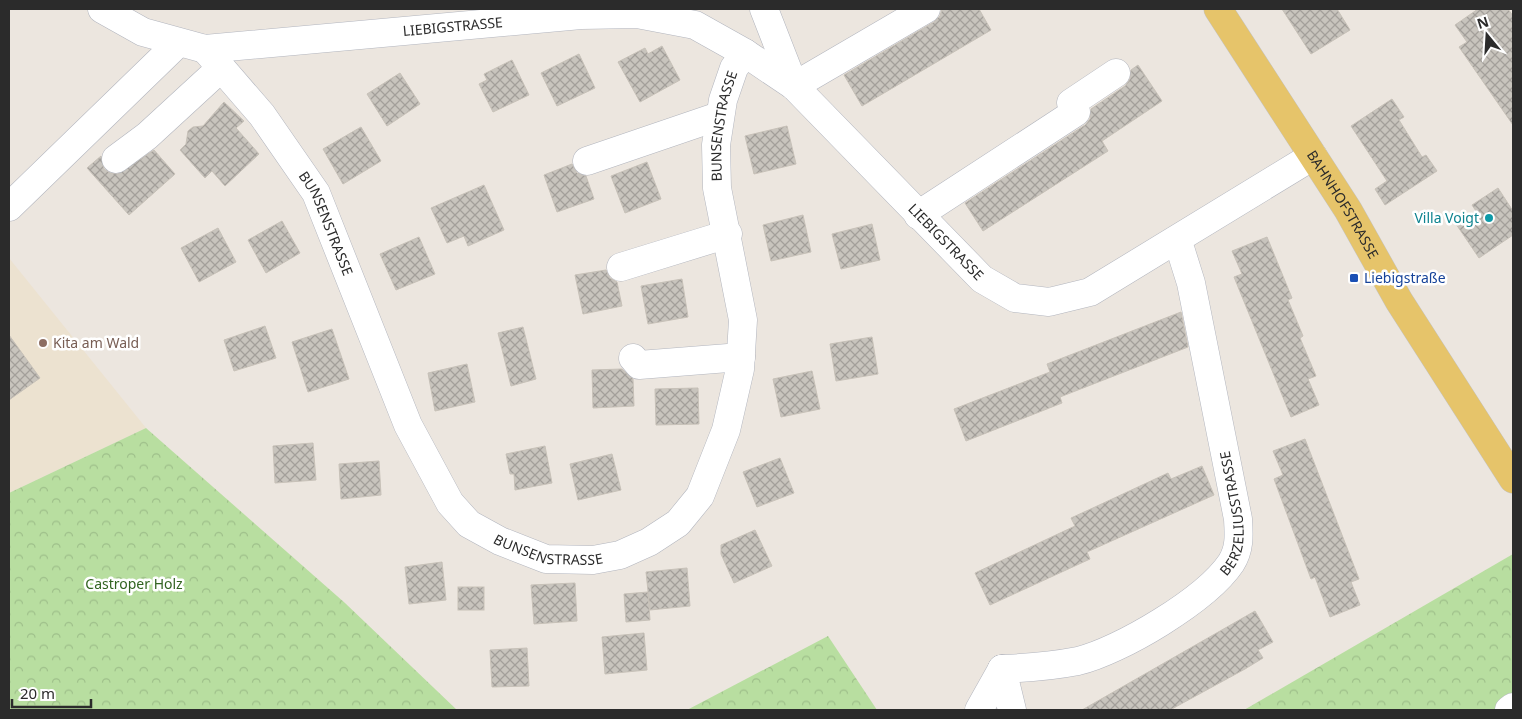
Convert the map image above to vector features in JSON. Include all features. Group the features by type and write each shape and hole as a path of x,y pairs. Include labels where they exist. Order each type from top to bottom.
{"main road":[{"name":"BAHNHOFSTRASSE","path":"1218,9 1374,253 1399,301 1513,479"}],"street":[{"name":"LIEBIGSTRASSE","path":"102,9 143,32 178,43 213,58 581,15 637,14 695,25 745,53 794,86 982,279 1014,298 1049,302 1090,292 1313,156"},
{"name":"LIEBIGSTRASSE","path":"764,9 794,86"},
{"path":"794,86 926,9"},
{"path":"9,207 178,43"},
{"name":"BUNSENSTRASSE","path":"213,58 262,115 316,193 408,425 450,503 468,524 500,541 546,559 593,560 620,555 649,542 678,523 700,496 726,430 741,357 743,320 728,234 717,188 716,145 719,116 734,68 745,53"},
{"path":"116,159 147,136 213,58"},
{"path":"918,215 1076,112 1071,103 1116,73"},
{"path":"587,160 719,116"},
{"path":"621,266 728,234"},
{"name":"BERZELIUSSTRASSE","path":"1002,669 1048,666 1079,660 1132,639 1172,614 1214,580 1231,563 1239,543 1238,519 1191,282 1181,251 1175,241"},
{"path":"633,358 639,365 741,357"},
{"path":"979,710 1002,669"},
{"path":"1002,669 1012,710"},
{"path":"1508,710 1513,707"}],"shaded area":[{"name":"Kita am Wald","path":"9,258 146,428 9,493"}],"green space":[{"name":"Castroper Holz","path":"146,428 345,603 457,710 9,710 9,493"},
{"path":"1513,554 1513,710 1244,710"},
{"path":"828,636 877,710 687,710"}],"building":[{"path":"942,9 979,9 991,30 862,106 844,75 934,22 940,16"},
{"path":"1282,9 1337,9 1350,30 1311,54"},
{"path":"1478,9 1508,9 1513,16 1513,125 1459,47 1467,42 1455,25"},
{"path":"662,46 680,80 640,102 618,62 645,48 648,54"},
{"path":"579,54 595,88 557,106 541,73"},
{"path":"512,60 529,95 493,112 479,84 487,80 484,74"},
{"path":"1138,65 1162,101 1102,141 1108,151 983,231 965,203 1085,125 1090,119 1091,109 1125,86 1130,79 1131,70"},
{"path":"400,73 420,104 387,126 367,94"},
{"path":"1392,99 1404,117 1399,120 1422,157 1426,155 1437,171 1385,205 1375,189 1387,181 1351,126"},
{"path":"224,102 244,121 236,128 259,154 225,186 212,171 205,178 180,150 186,144 188,131 193,127 203,126"},
{"path":"787,126 796,164 754,174 745,136"},
{"path":"361,127 381,161 343,184 323,149"},
{"path":"154,150 175,174 129,215 87,168 101,156 104,169 110,173 118,174"},
{"path":"647,162 661,199 625,213 611,176"},
{"path":"572,164 577,173 586,176 594,199 557,212 544,175"},
{"path":"484,185 504,230 468,246 464,236 447,243 431,208"},
{"name":"Villa Voigt","path":"1498,188 1513,211 1513,235 1479,258 1456,224 1476,211 1472,205"},
{"path":"803,215 811,252 771,261 763,225"},
{"path":"282,221 300,253 266,273 248,240"},
{"path":"872,224 880,260 841,269 832,234"},
{"path":"218,228 236,262 199,282 181,248"},
{"path":"419,237 435,274 396,290 380,254"},
{"path":"1267,237 1292,298 1288,300 1303,336 1300,338 1316,376 1308,379 1319,405 1291,417 1234,277 1242,274 1232,251"},
{"path":"606,270 610,278 617,282 622,306 583,314 575,275"},
{"path":"682,279 688,317 648,324 641,286"},
{"path":"1181,312 1188,347 1060,397 1062,403 966,441 954,409 1050,372 1047,364"},
{"path":"265,326 276,358 234,371 224,340"},
{"path":"523,327 536,379 511,386 498,333"},
{"path":"332,329 349,379 308,392 292,342"},
{"path":"9,335 40,378 9,400"},
{"path":"872,337 878,374 836,381 830,344"},
{"path":"467,364 475,402 435,411 428,373"},
{"path":"622,369 633,379 634,406 593,408 592,370"},
{"path":"812,371 820,409 781,417 773,379"},
{"path":"698,388 699,424 656,425 655,389"},
{"path":"1305,439 1359,579 1351,582 1360,605 1330,617 1315,577 1311,579 1274,479 1283,475 1273,451"},
{"path":"313,443 316,480 275,483 273,446"},
{"path":"545,446 552,483 515,490 514,474 510,474 506,454"},
{"path":"612,454 621,490 578,500 570,464"},
{"path":"780,458 794,493 757,507 743,472"},
{"path":"379,461 381,495 341,499 339,464"},
{"path":"1202,466 1214,495 1087,552 1090,559 990,605 975,573 1075,526 1071,518 1168,473 1171,479"},
{"path":"755,530 772,566 734,583 721,554 721,545"},
{"path":"442,562 446,600 409,604 405,567"},
{"path":"687,568 690,606 650,610 646,572"},
{"path":"575,583 577,621 534,624 531,585"},
{"path":"458,587 484,587 484,610 458,610"},
{"path":"648,592 650,620 626,622 624,594"},
{"path":"1255,611 1273,642 1258,650 1263,658 1245,669 1170,710 1082,710"},
{"path":"644,633 647,670 605,674 602,637"},
{"path":"527,648 529,686 492,687 490,650"}],"place":[{"name":"Villa Voigt","path":"1489,218"},
{"name":"Liebigstraße","path":"1354,278"},
{"name":"Kita am Wald","path":"43,343"}]}
